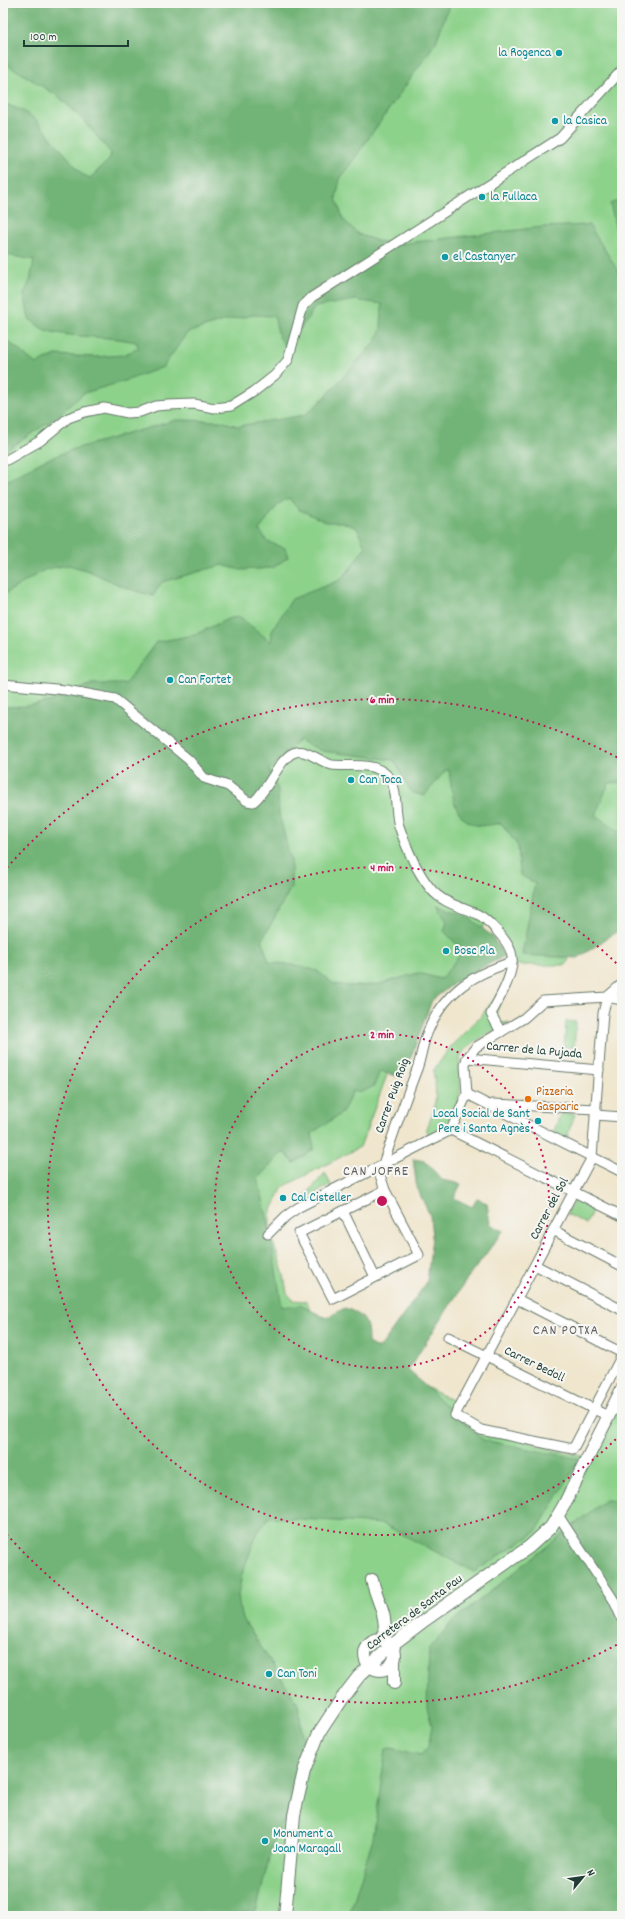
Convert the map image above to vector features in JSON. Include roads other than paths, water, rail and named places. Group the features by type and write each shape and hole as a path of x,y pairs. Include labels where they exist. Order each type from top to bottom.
{"main road":[{"name":"Carretera de Santa Pau","path":"408,1633 530,1547 551,1527 622,1389"},
{"path":"285,1916 294,1815 304,1771 319,1734 351,1685 372,1668 389,1668 391,1651 385,1634 384,1622 372,1580"},
{"path":"391,1651 398,1646 408,1633"},
{"path":"391,1651 408,1633"},
{"name":"Carretera de Santa Pau","path":"372,1668 391,1651"}],"street":[{"path":"3,462 40,441 68,418 85,412 104,408 128,413 140,412 156,406 168,405 194,404 214,408 231,406 256,391 283,367 291,352 304,306 312,297 560,138 621,72"},
{"path":"3,684 66,690 115,699 189,760 204,778 228,786 247,801 253,802 260,797 286,759 293,753 302,752 332,764 376,769 387,776 395,790 399,825 421,876 431,890 445,901 479,915 498,932 512,953 509,978 491,1014 501,1032"},
{"name":"Carrer Puig Roig","path":"375,1277 419,1255 385,1190 380,1175 419,1062 426,1037 438,1010 459,987 487,970 512,962"},
{"path":"607,997 622,984"},
{"path":"268,1234 286,1216 299,1206 451,1130 467,1094 466,1058 476,1047 524,1018 543,1001 607,997 622,1000"},
{"name":"Carrer del Sol","path":"593,1409 573,1450 481,1430 455,1415 592,1157 603,1014 607,997"},
{"name":"Carrer de la Pujada","path":"466,1058 599,1070"},
{"path":"467,1094 490,1104 622,1172"},
{"path":"490,1104 596,1112 622,1117"},
{"path":"451,1130 622,1216"},
{"path":"343,1211 375,1277 333,1299 299,1233 343,1211 385,1190"},
{"path":"553,1230 622,1266"},
{"path":"535,1265 622,1310"},
{"path":"517,1299 622,1354 593,1409"},
{"name":"Carrer Bedoll","path":"448,1337 608,1416"},
{"path":"558,1515 613,1599 622,1619"}],"place":[{"name":"la Rogenca","path":"559,53"},
{"name":"la Casica","path":"555,121"},
{"name":"la Fullaca","path":"482,197"},
{"name":"el Castanyer","path":"445,257"},
{"name":"Can Fortet","path":"170,680"},
{"name":"Can Toca","path":"351,780"},
{"name":"Bosc Pla","path":"446,951"},
{"name":"Pizzeria Gasparic","path":"528,1099"},
{"name":"Local Social de Sant Pere i Santa Agnès","path":"538,1121"},
{"name":"Cal Cisteller","path":"283,1198"},
{"name":"Can Toni","path":"269,1674"},
{"name":"Monument a Joan Maragall","path":"265,1841"}],"district":[{"name":"CAN JOFRE","path":"376,1172"},
{"name":"CAN POTXA","path":"566,1331"}]}
